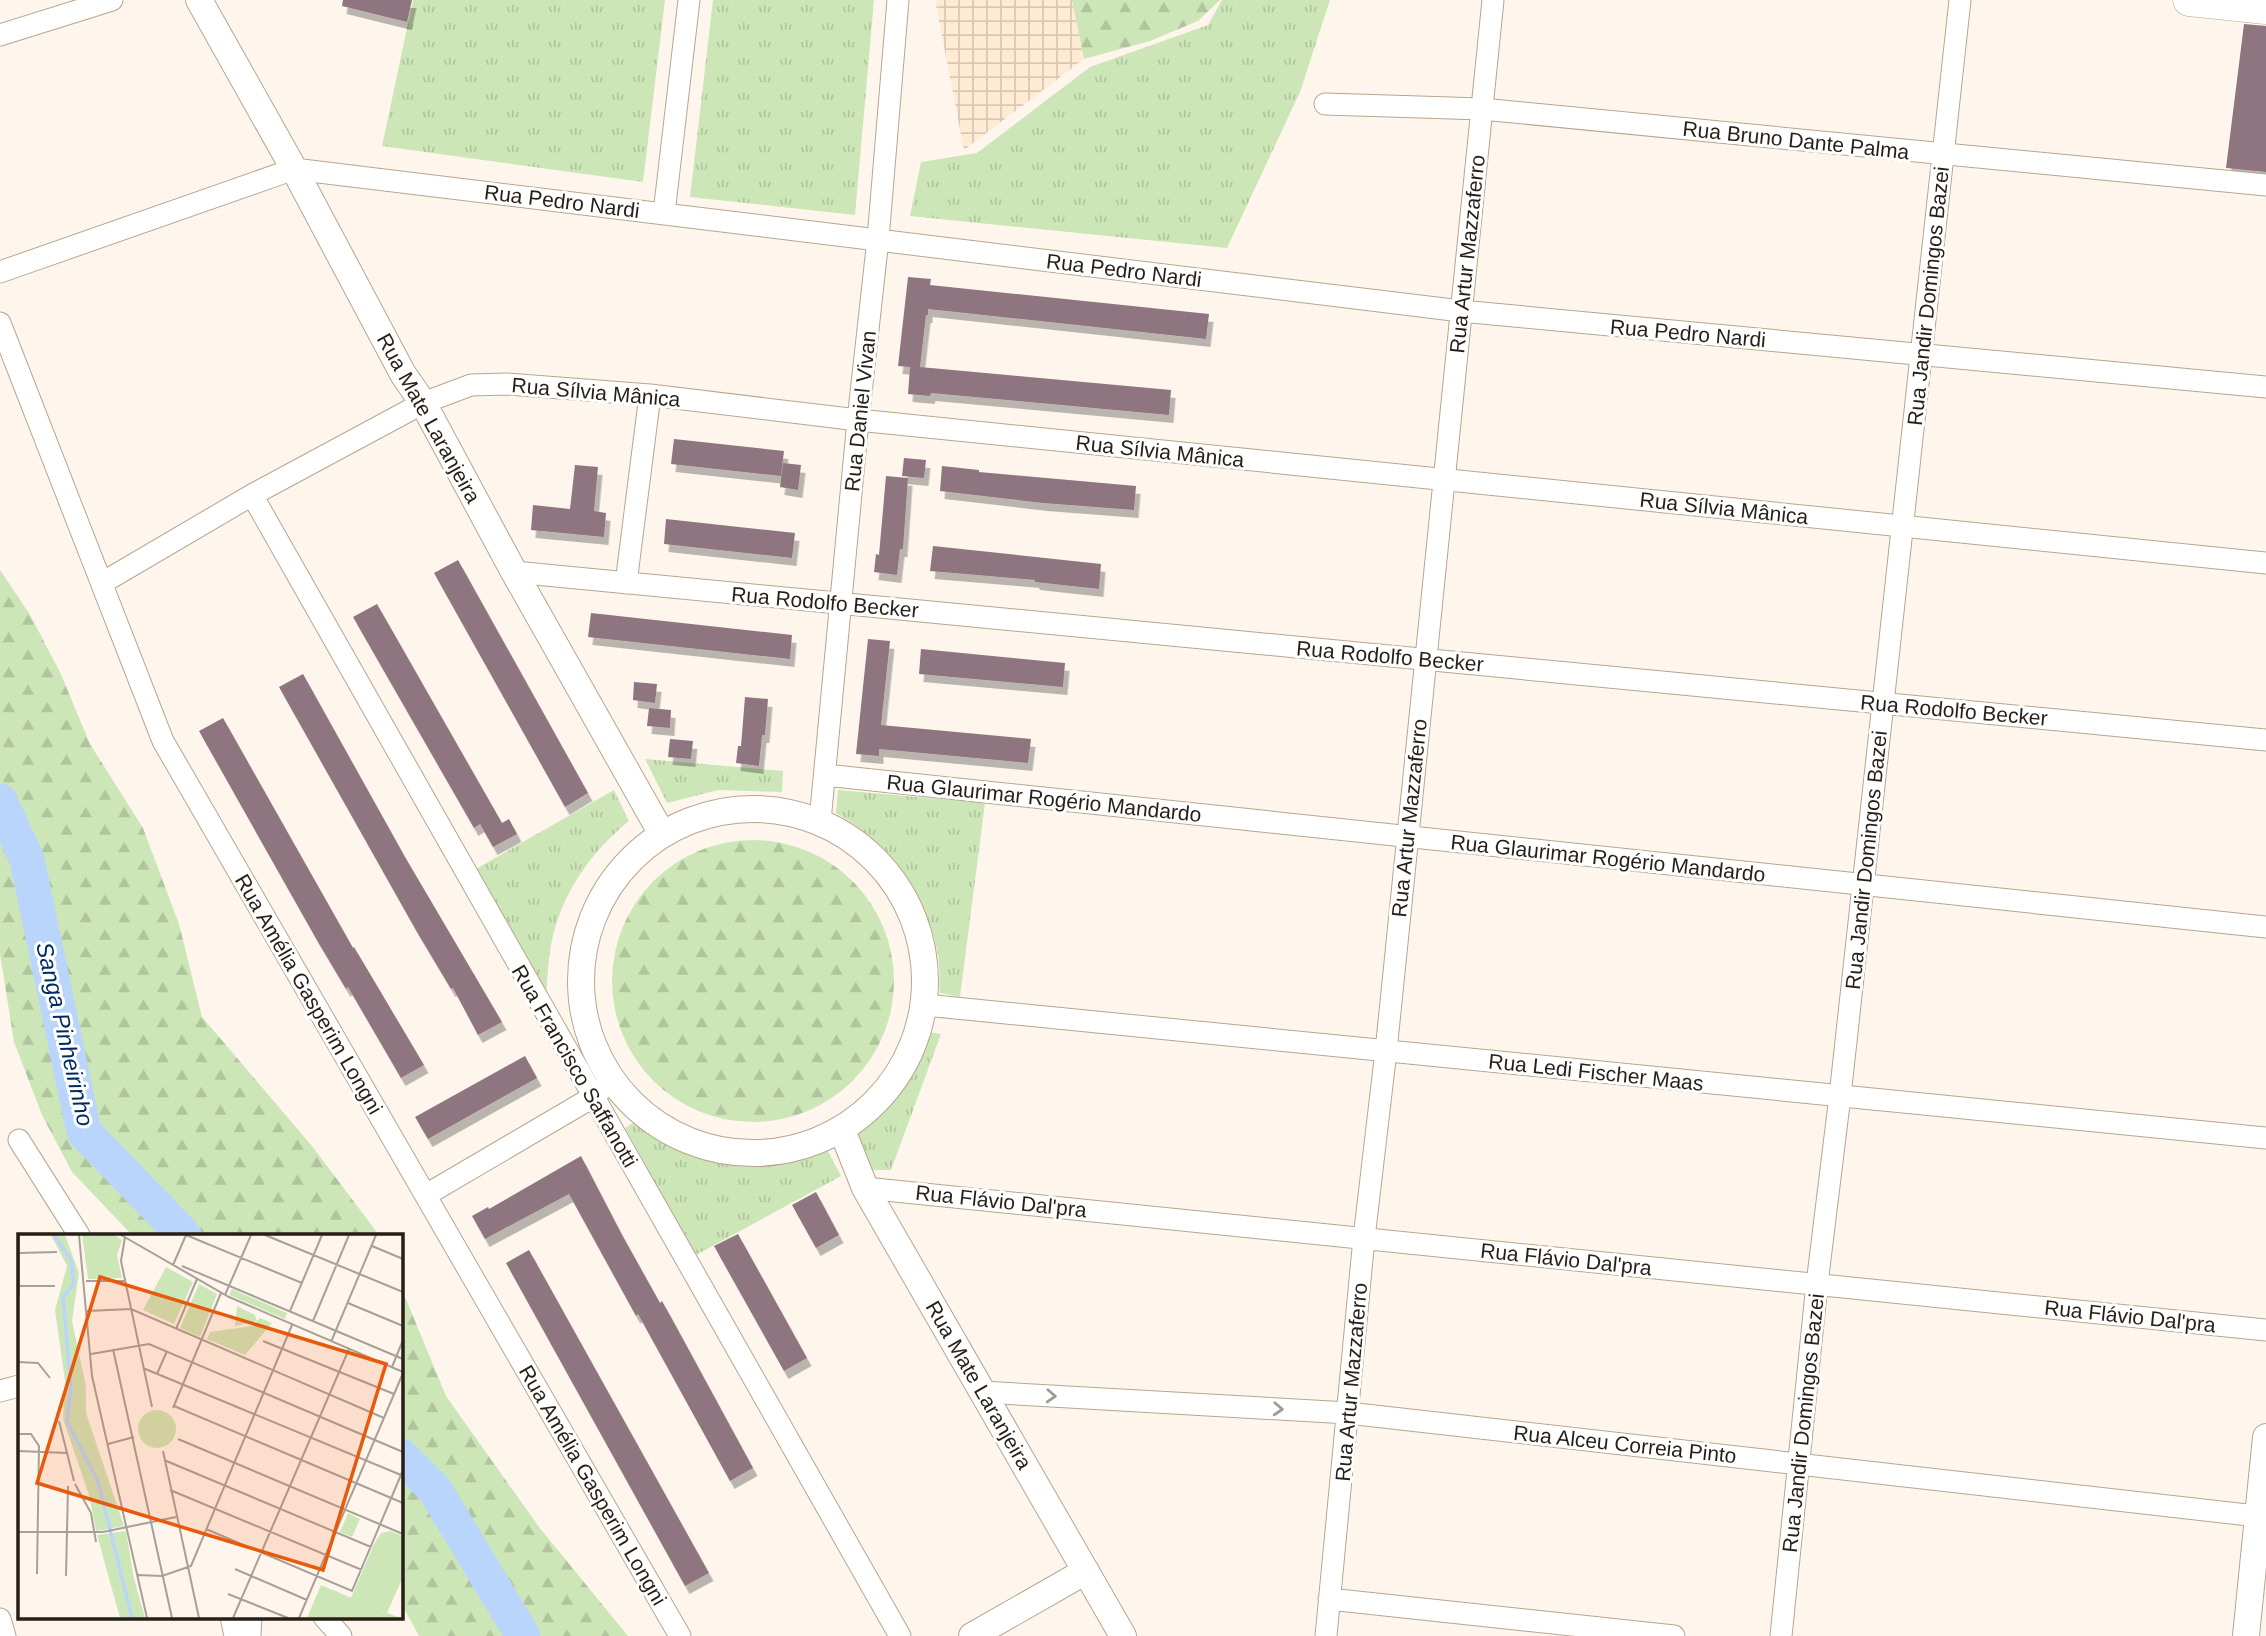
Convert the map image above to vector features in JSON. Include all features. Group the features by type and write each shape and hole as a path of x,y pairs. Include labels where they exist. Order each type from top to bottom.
{"main road":[{"path":"2189,0 2266,8"}],"street":[{"path":"0,35 112,0"},
{"name":"Rua Mate Laranjeira","path":"200,0 403,374 423,403 514,572 662,834"},
{"path":"664,213 689,0"},
{"name":"Rua Daniel Vivan","path":"820,821 878,239 898,0"},
{"name":"Rua Artur Mazzaferro","path":"1326,1636 1364,1238 1408,837 1493,0"},
{"name":"Rua Jandir Domingos Bazei","path":"1781,1636 1817,1284 1960,0"},
{"name":"Rua Bruno Dante Palma","path":"1325,104 1482,109 2266,185"},
{"name":"Rua Pedro Nardi","path":"0,272 294,169 1461,311 2266,387"},
{"name":"Rua Amélia Gasperim Longni","path":"0,323 163,741 680,1636"},
{"name":"Rua Sílvia Mânica","path":"102,583 251,495 423,403 471,385 507,384 650,395 858,420 2266,563"},
{"path":"626,583 650,395"},
{"name":"Rua Francisco Saffanotti","path":"251,495 602,1089 900,1636"},
{"name":"Rua Rodolfo Becker","path":"514,572 2266,740"},
{"name":"Rua Glaurimar Rogério Mandardo","path":"825,775 2266,927"},
{"path":"767,808 820,821 869,851 905,895 924,948 925,1005 911,1055 882,1097 842,1130 794,1149 742,1154 692,1143 646,1118 602,1089 581,1006 580,966 589,927 606,890 631,859 662,834 713,813 767,808"},
{"name":"Rua Ledi Fischer Maas","path":"925,1005 2266,1138"},
{"path":"426,1195 602,1089"},
{"name":"Rua Mate Laranjeira","path":"842,1130 865,1188 1124,1636"},
{"path":"19,1140 78,1234"},
{"name":"Rua Flávio Dal'pra","path":"865,1188 2266,1330"},
{"path":"0,1391 18,1386"},
{"name":"Rua Alceu Correia Pinto","path":"982,1392 1348,1413 2262,1516"},
{"path":"2246,1636 2262,1516 2266,1437"},
{"path":"972,1636 1086,1571"},
{"path":"1329,1599 1674,1636"},
{"path":"232,1618 235,1636"},
{"path":"250,1636 251,1618"},
{"path":"317,1618 333,1628"},
{"path":"0,1619 5,1636"}],"shaded area":[{"path":"935,0 1072,0 1084,59 964,150"}],"green space":[{"path":"413,0 665,0 643,182 382,146"},
{"path":"713,0 874,0 855,215 690,197"},
{"path":"1072,0 1220,0 1198,21 1150,41 1084,59"},
{"path":"1222,0 1330,0 1300,92 1227,248 910,216 921,162 977,153 1090,67 1208,25"},
{"path":"0,570 29,613 60,672 90,744 143,828 179,924 202,1017 312,1146 378,1234 131,1234 72,1172 42,1115 14,1042 0,954"},
{"path":"645,759 783,771 782,792 718,790 667,803"},
{"path":"614,790 629,821 592,858 564,903 551,943 546,995 474,870"},
{"path":"838,790 985,803 960,997 940,993 938,955 921,902 902,870 877,842 836,813"},
{"path":"753,840 780,843 807,851 831,864 853,881 870,903 883,927 891,954 894,981 891,1008 883,1035 870,1059 853,1081 831,1098 807,1111 780,1119 753,1122 726,1119 699,1111 675,1098 653,1081 636,1059 623,1035 615,1008 612,981 615,954 623,927 636,903 653,881 675,864 699,851 726,843"},
{"path":"928,1032 941,1034 891,1170 871,1170 855,1137 885,1112 922,1054"},
{"path":"633,1123 683,1151 724,1162 776,1163 828,1151 841,1176 696,1255 625,1128"},
{"path":"402,1289 446,1396 539,1527 628,1636 419,1636 402,1605"}],"building":[{"path":"343,0 412,0 407,22 342,6"},
{"path":"2244,24 2266,26 2266,172 2226,168"},
{"path":"908,277 931,279 930,285 1209,314 1206,339 928,309 920,367 1171,390 1169,415 931,393 930,396 908,394 910,367 898,366"},
{"path":"674,439 784,451 781,476 671,464"},
{"path":"904,458 926,460 924,478 902,476"},
{"path":"783,463 801,465 798,490 780,487"},
{"path":"575,465 598,467 594,511 606,513 604,537 531,530 533,505 570,509"},
{"path":"942,466 979,472 1136,486 1134,510 940,491"},
{"path":"886,476 908,478 903,549 900,549 897,575 874,572 876,554 879,555"},
{"path":"666,519 795,533 792,558 664,544"},
{"path":"933,546 1101,564 1099,589 1035,580 930,571"},
{"path":"458,560 588,793 565,807 434,573"},
{"path":"377,604 502,823 509,819 517,834 493,847 480,824 474,828 353,617"},
{"path":"591,613 792,635 790,659 588,637"},
{"path":"868,639 890,641 881,725 1031,739 1028,763 879,749 879,756 856,754"},
{"path":"921,649 1065,663 1063,687 919,674"},
{"path":"303,674 405,857 502,1022 478,1035 279,687"},
{"path":"634,682 657,684 655,703 633,700"},
{"path":"745,697 768,699 759,766 736,763 738,746 741,746"},
{"path":"649,708 671,710 670,728 647,726"},
{"path":"223,718 353,948 424,1065 401,1078 348,987 346,989 318,942 199,731"},
{"path":"670,739 693,741 691,759 668,757"},
{"path":"525,1056 537,1078 428,1139 415,1117"},
{"path":"581,1156 621,1233 660,1303 662,1301 753,1468 730,1481 569,1194 485,1239 472,1216"},
{"path":"816,1192 839,1235 816,1248 792,1205"},
{"path":"738,1234 807,1358 784,1371 714,1246"},
{"path":"529,1250 709,1573 685,1586 506,1263"}],"waterway":[{"name":"Sanga Pinheirinho","path":"0,801 27,860 84,1132 183,1234"},
{"name":"Sanga Pinheirinho","path":"402,1457 435,1490 523,1636"}]}
